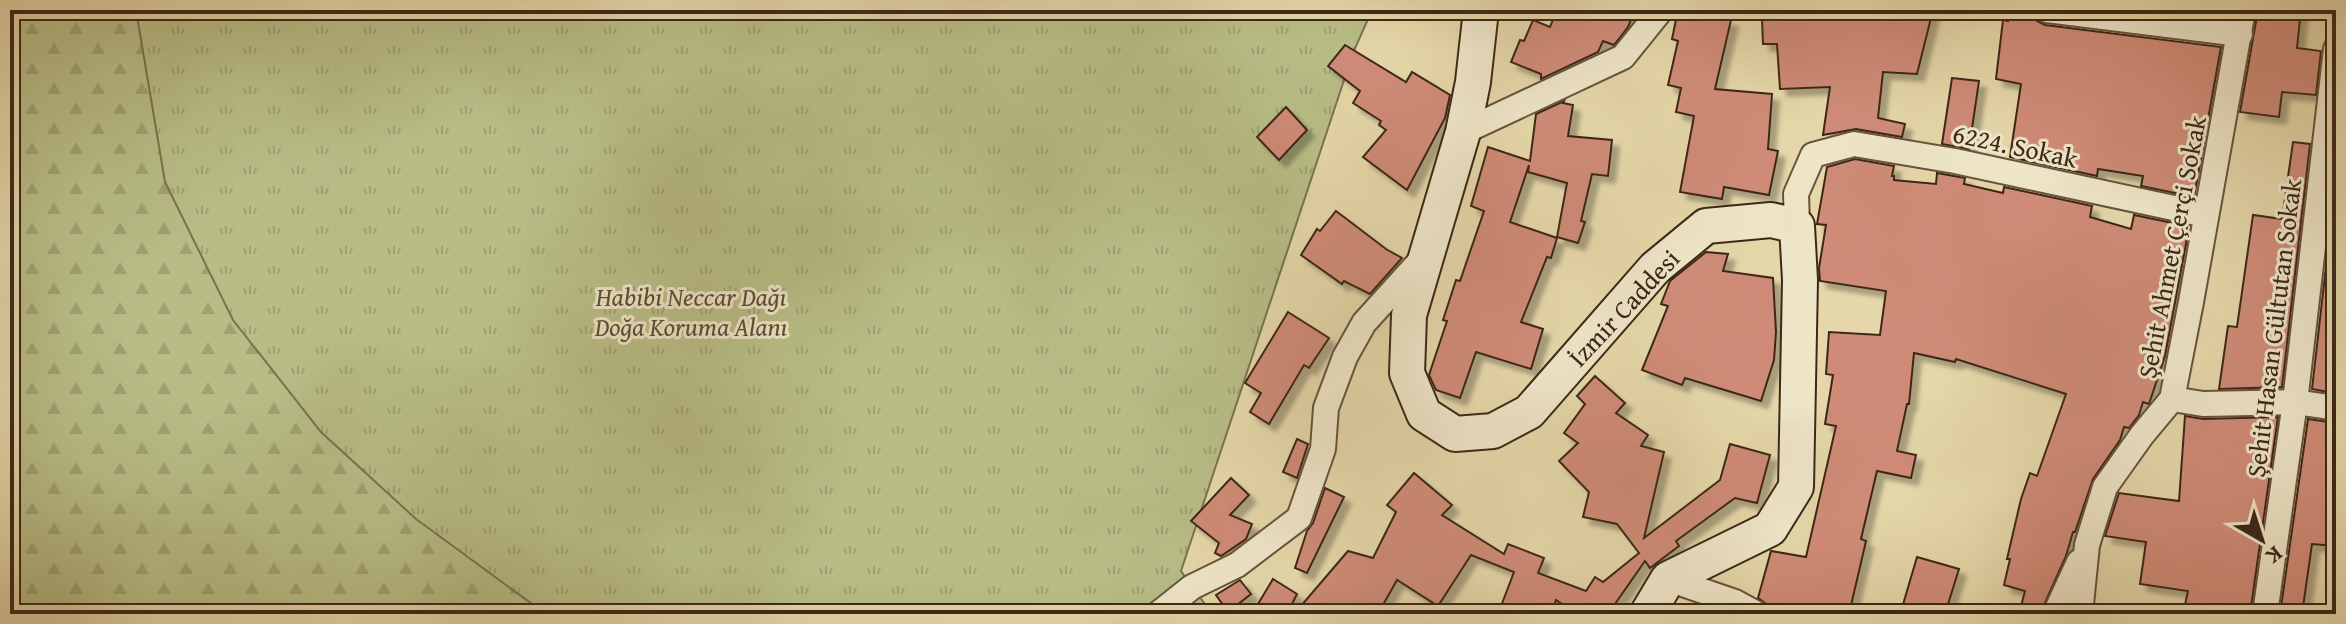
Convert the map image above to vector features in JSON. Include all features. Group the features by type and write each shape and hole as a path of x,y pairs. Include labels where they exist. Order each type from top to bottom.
{"street":[{"name":"İzmir Caddesi","path":"1481,10 1473,82 1463,132 1409,315 1407,373 1424,414 1455,434 1493,431 1529,412 1655,268 1706,226 1771,220 1797,226"},
{"path":"1463,132 1623,57 1661,10"},
{"path":"2047,10 2241,22"},
{"name":"Şehit Ahmet Çerçi Sokak","path":"2080,614 2087,545 2105,487 2172,399 2241,22"},
{"name":"Şehit Hasan Gültutan Sokak","path":"2265,614 2295,402 2336,49"},
{"name":"6224. Sokak","path":"1797,226 1796,194 1813,155 1854,144 1955,161 2206,215"},
{"path":"1647,614 1668,579 1770,529 1796,487 1800,280 1797,226"},
{"path":"1158,614 1192,587 1237,565 1299,518 1323,449 1326,408 1345,357 1364,323 1427,253"},
{"path":"2172,399 2203,404 2295,402 2336,408"},
{"path":"2055,614 2087,545"},
{"path":"1668,579 1735,602 1757,614"}],"green space":[{"name":"Habibi Neccar Dağı Doğa Koruma Alanı","path":"10,10 1372,10 1353,53 1181,571 1212,614 10,614"},
{"path":"10,10 136,10 165,182 233,320 321,432 416,519 532,604 536,614 10,614"}],"building":[{"path":"1557,10 1635,10 1628,27 1614,45 1603,41 1598,52 1541,79 1541,74 1511,62 1533,20 1550,27"},
{"path":"1678,10 1731,20 1715,89 1772,94 1768,149 1778,151 1769,195 1724,187 1722,199 1680,192 1694,116 1676,112 1681,88 1668,85 1678,41 1672,39"},
{"path":"1811,10 1933,10 1917,74 1883,72 1878,118 1905,124 1902,137 1856,129 1823,135 1830,87 1780,89 1777,44 1763,44 1762,18 1811,15"},
{"path":"2009,10 2032,10 2037,21 2045,25 2221,47 2194,197 2141,186 2143,176 2098,169 2097,176 2010,157 2021,84 1996,79 2003,20 2008,21"},
{"path":"2258,10 2301,10 2297,48 2321,51 2316,95 2282,92 2279,117 2240,112"},
{"path":"1345,45 1406,82 1412,72 1450,95 1445,118 1407,190 1363,157 1386,130 1379,125 1381,121 1353,103 1360,91 1328,66"},
{"path":"1952,78 1979,81 1969,149 1942,144"},
{"path":"1564,101 1573,105 1568,136 1612,140 1608,176 1592,174 1581,221 1585,222 1578,243 1557,237 1567,183 1528,172 1529,165 1510,222 1557,238 1521,322 1543,329 1531,369 1476,352 1460,398 1436,390 1429,375 1447,321 1443,320 1456,280 1460,281 1484,211 1471,206 1488,147 1530,161 1536,114"},
{"path":"1286,107 1307,130 1279,160 1257,137"},
{"path":"2293,142 2310,144 2282,387 2219,389 2228,326 2237,327 2253,215 2282,219"},
{"path":"1855,159 1894,166 1894,180 1936,184 1937,173 1965,178 1964,184 2003,193 2004,187 2092,206 2090,217 2131,229 2134,215 2187,226 2165,356 2149,404 2143,402 2139,415 2129,428 2124,427 2120,440 2093,479 2066,556 2040,614 2019,614 2025,591 2004,585 2010,559 2007,559 2030,473 2037,476 2066,394 1956,359 1955,362 1914,353 1909,404 1897,451 1916,455 1911,478 1877,471 1861,539 1866,541 1849,614 1772,614 1769,606 1758,598 1771,551 1806,557 1836,426 1825,424 1833,375 1826,374 1829,332 1880,335 1886,291 1820,281 1826,225 1817,224 1827,167"},
{"path":"2336,179 2336,346 2328,392 2312,389"},
{"path":"1336,211 1402,258 1370,294 1344,281 1342,284 1301,255 1317,229 1320,231"},
{"path":"1706,252 1728,254 1723,271 1773,278 1774,360 1761,401 1685,378 1682,385 1642,370 1668,306 1661,304 1670,281"},
{"path":"1288,312 1329,338 1309,368 1304,365 1269,424 1250,412 1261,393 1245,383"},
{"path":"1595,376 1625,403 1616,413 1648,435 1641,446 1664,452 1644,538 1720,480 1730,444 1770,455 1757,503 1735,498 1676,541 1679,546 1650,568 1645,561 1608,614 1577,614 1556,600 1551,614 1498,614 1514,572 1471,555 1438,606 1397,580 1378,614 1294,614 1348,551 1373,558 1396,512 1387,505 1414,473 1452,505 1442,515 1504,554 1508,544 1544,558 1538,573 1586,591 1595,577 1603,582 1639,553 1617,524 1583,517 1589,492 1559,461 1578,443 1564,433 1585,404 1577,396"},
{"path":"2185,416 2203,419 2278,417 2250,614 2183,614 2188,591 2140,584 2146,542 2105,536 2119,493 2179,501"},
{"path":"2308,419 2336,423 2336,546 2312,544 2302,614 2280,614"},
{"path":"1297,439 1308,444 1297,478 1283,472"},
{"path":"1231,478 1249,495 1230,515 1252,524 1246,539 1221,556 1215,553 1219,543 1191,521"},
{"path":"1325,488 1344,497 1307,573 1295,568"},
{"path":"1917,557 1959,569 1945,614 1923,614 1902,608"},
{"path":"1273,579 1297,594 1287,614 1252,614"},
{"path":"1240,580 1251,594 1228,612 1216,595"}]}
